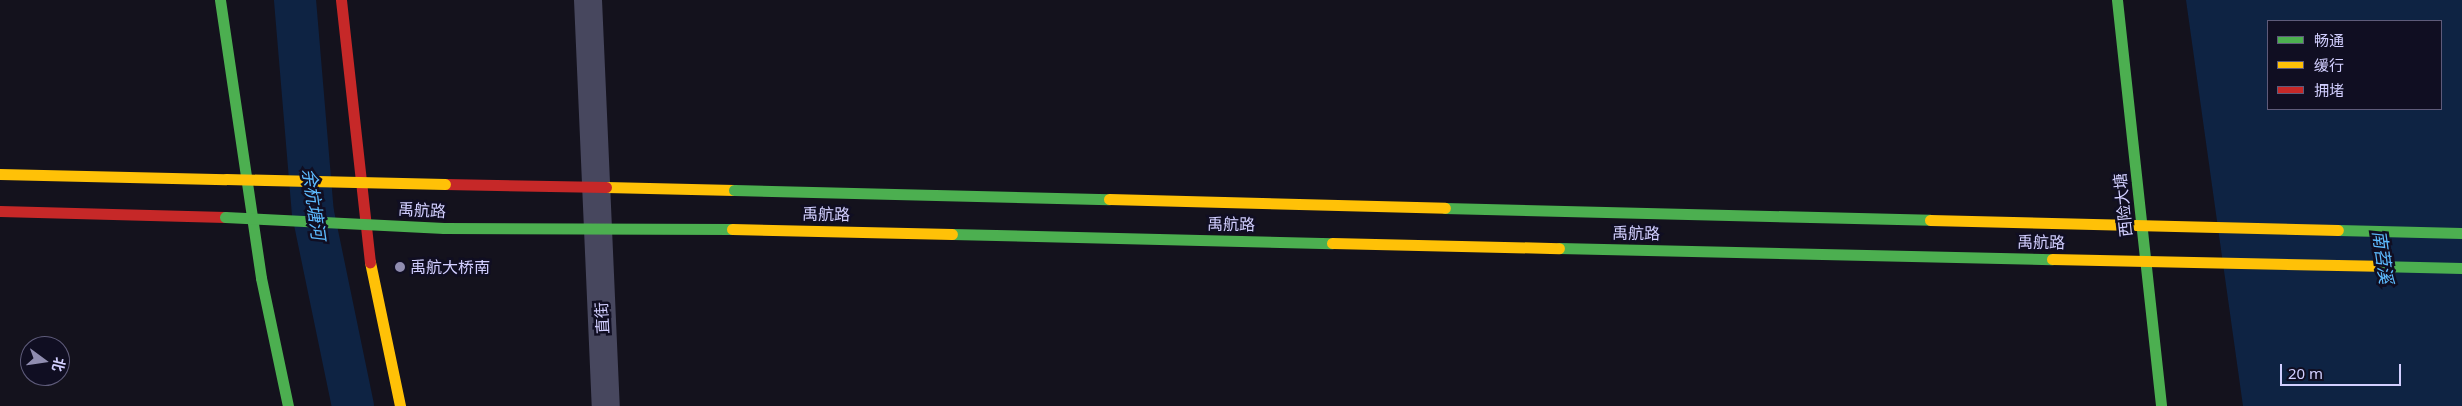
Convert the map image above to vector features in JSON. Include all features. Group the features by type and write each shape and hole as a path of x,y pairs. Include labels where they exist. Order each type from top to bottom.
{"main road":[{"path":"220,0 261,278 288,406"},
{"path":"341,0 372,277 400,406"},
{"name":"西险大塘","path":"2117,0 2161,406"},
{"path":"0,174 595,186 2462,233"},
{"name":"禹航路","path":"0,211 225,217 444,228 597,230 732,228 2462,268"}],"street":[{"name":"直街","path":"588,0 606,406"}],"water":[{"name":"南苕溪","path":"2186,0 2462,0 2462,406 2243,406"}],"waterway":[{"name":"余杭塘河","path":"295,0 313,213 353,406"}],"traffic: fast":[{"path":"220,0 261,278 288,406"},
{"path":"2117,0 2161,406"},
{"path":"734,190 1109,199"},
{"path":"1445,208 1930,220"},
{"path":"225,217 444,228"},
{"path":"444,228 732,229"},
{"path":"2338,230 2462,233"},
{"path":"952,234 1332,243"},
{"path":"1559,248 2052,259"},
{"path":"2376,266 2462,268"}],"traffic: slow":[{"path":"0,174 226,179"},
{"path":"226,179 445,184"},
{"path":"606,187 734,190"},
{"path":"1109,199 1445,208"},
{"path":"1930,220 2338,230"},
{"path":"732,229 952,234"},
{"path":"1332,243 1559,248"},
{"path":"2052,259 2376,266"},
{"path":"370,262 400,406"}],"traffic: jam":[{"path":"341,0 370,262"},
{"path":"445,184 606,187"},
{"path":"0,211 225,217"}],"place":[{"name":"禹航大桥南","path":"400,267"}]}
